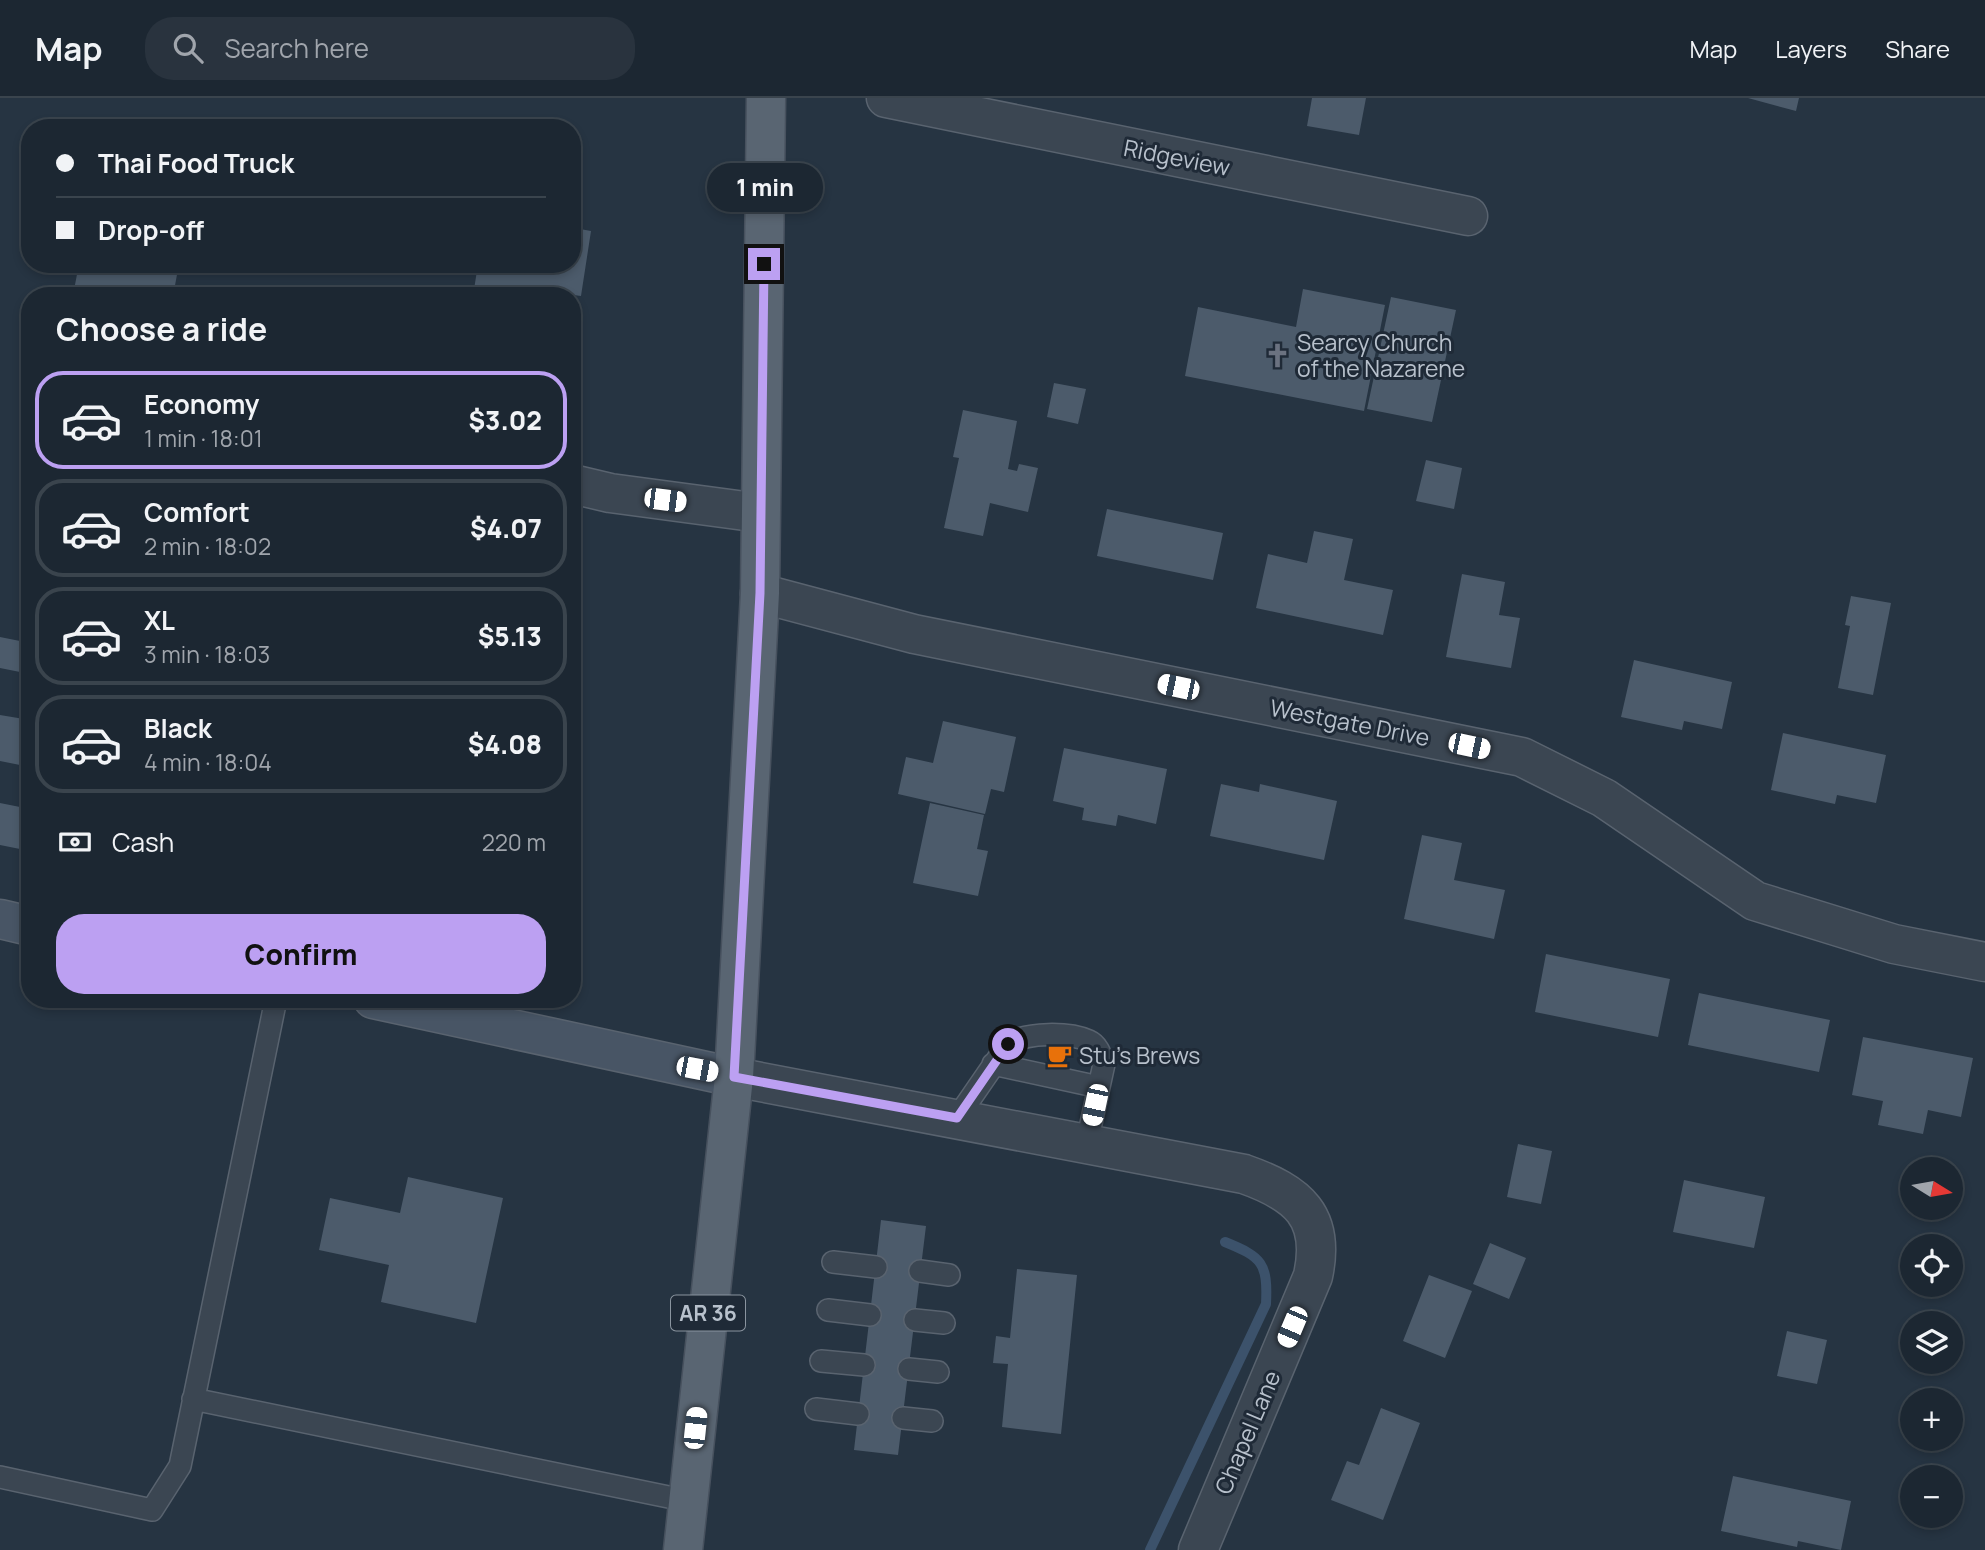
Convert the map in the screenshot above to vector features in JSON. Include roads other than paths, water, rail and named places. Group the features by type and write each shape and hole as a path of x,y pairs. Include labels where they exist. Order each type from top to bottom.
{"main road":[{"name":"AR 36","path":"683,1550 734,1077 760,593 766,98"}],"street":[{"name":"Ridgeview","path":"886,98 1468,216"},
{"path":"581,486 610,493 760,513"},
{"name":"Westgate Drive","path":"760,593 914,634 1522,757 1604,798 1755,901 1894,944 1985,962"},
{"path":"0,919 21,924"},
{"path":"415,1008 734,1077"},
{"name":"Chapel Lane","path":"734,1077 1087,1142 1244,1174 1265,1181 1301,1205 1310,1217 1318,1250 1313,1276 1198,1550"}],"lane":[{"path":"0,1477 152,1510 180,1466 273,1008"},
{"path":"957,1118 1008,1044 1021,1036 1035,1033 1090,1041 1100,1052 1104,1064 1087,1142"},
{"path":"993,1064 1099,1087"},
{"path":"833,1262 876,1267"},
{"path":"920,1271 950,1275"},
{"path":"828,1310 870,1315"},
{"path":"915,1320 944,1323"},
{"path":"821,1361 864,1365"},
{"path":"909,1369 938,1372"},
{"path":"193,1399 688,1501"},
{"path":"816,1409 858,1414"},
{"path":"903,1418 932,1421"}],"waterway":[{"path":"1150,1550 1266,1304 1266,1279 1260,1263 1247,1252 1225,1242"}],"place":[{"name":"Searcy Church of the Nazarene","path":"1277,355"},
{"name":"Stu's Brews","path":"1059,1055"}]}
